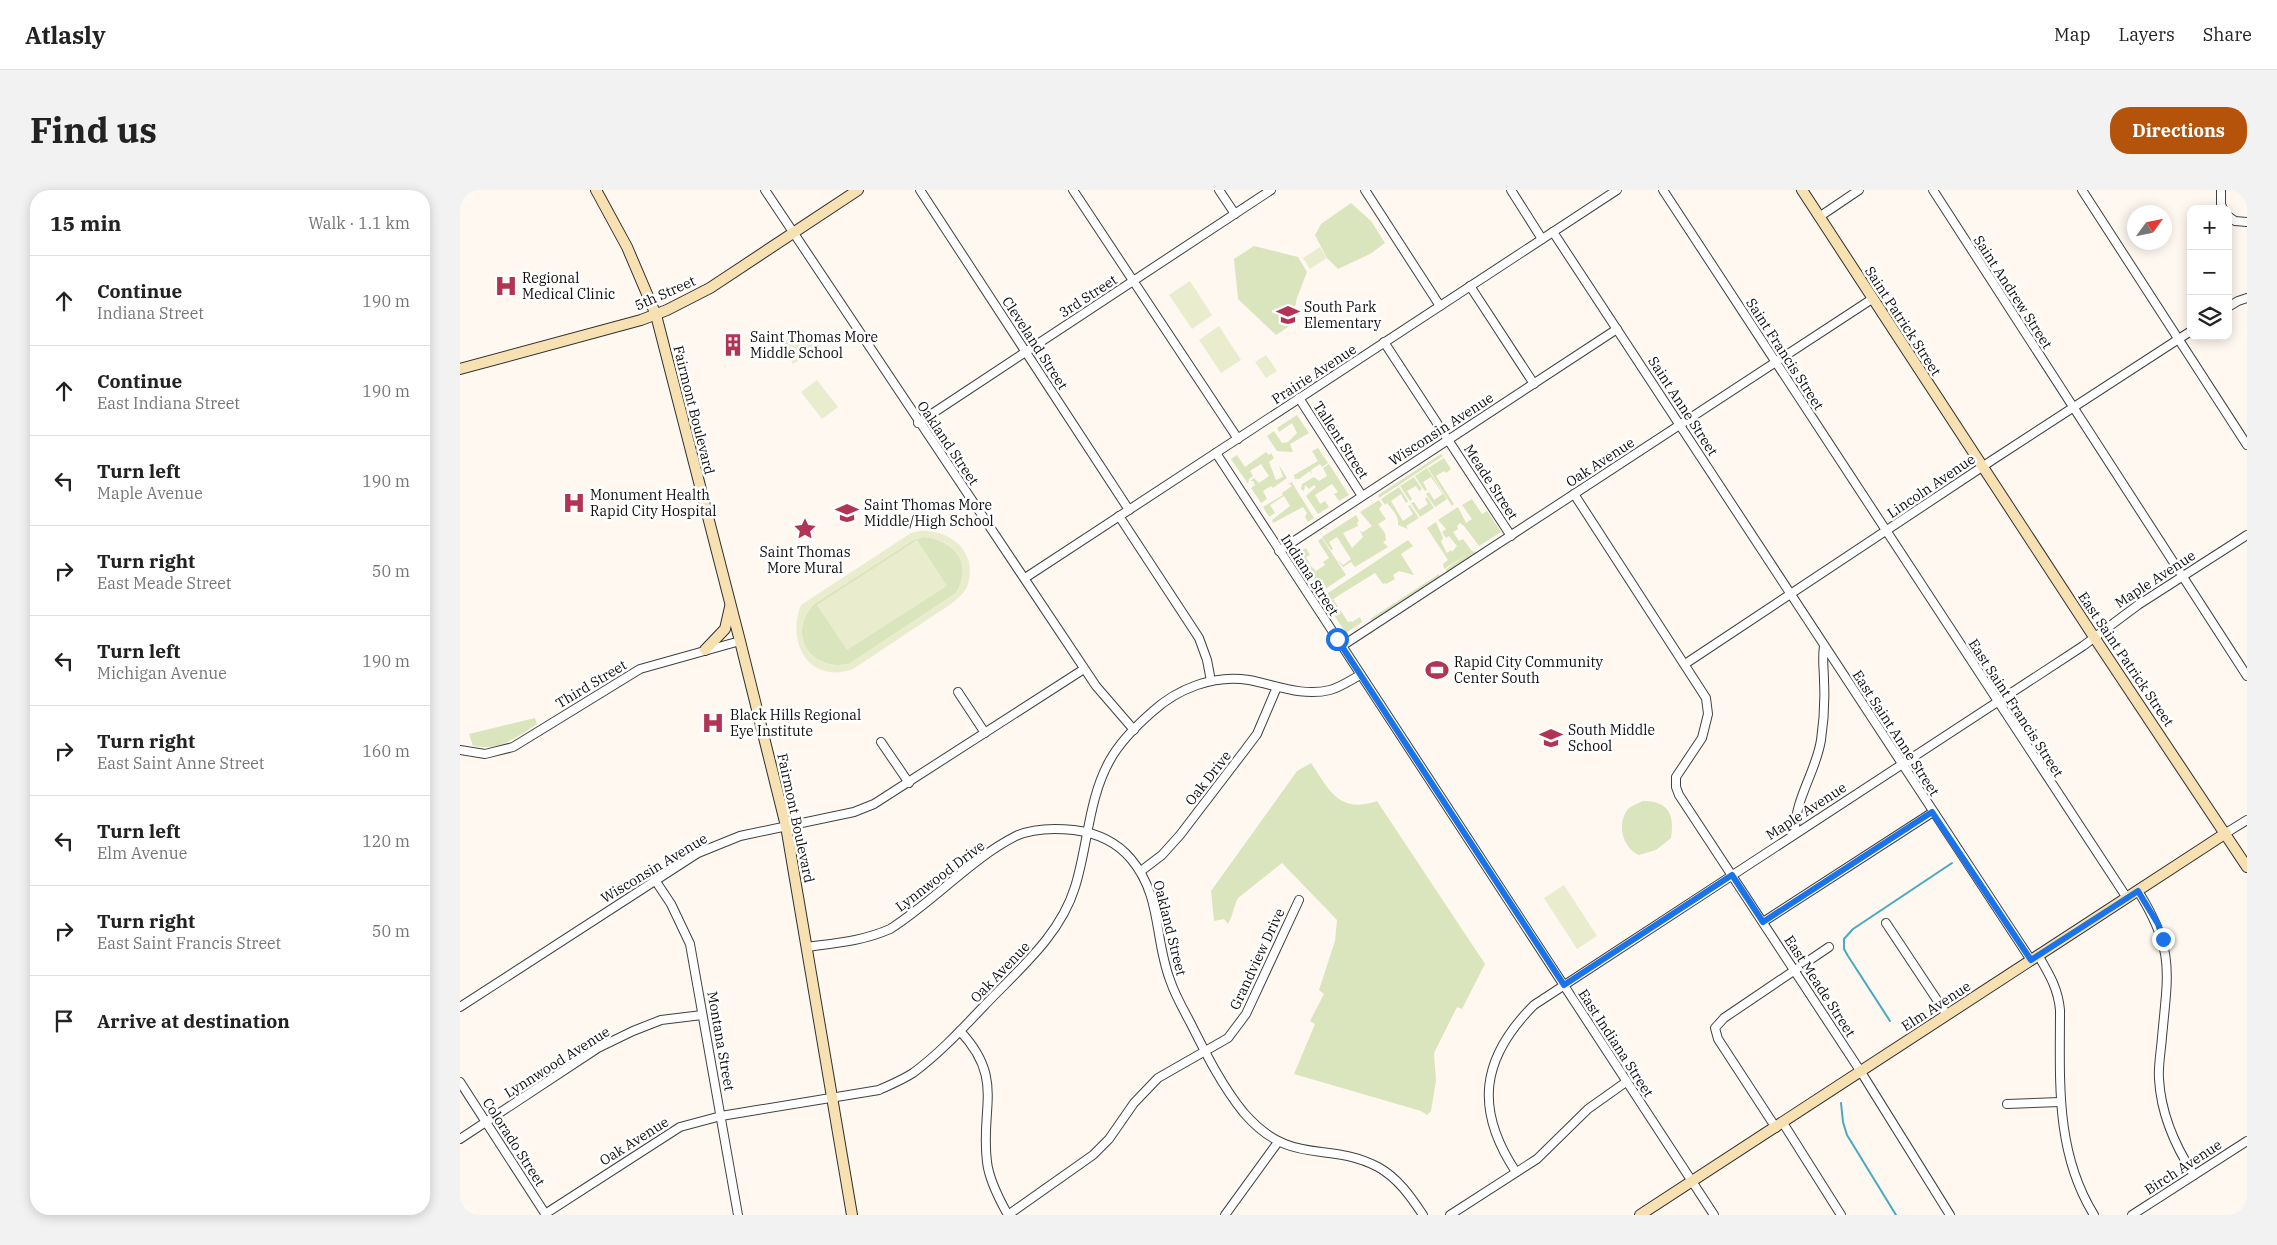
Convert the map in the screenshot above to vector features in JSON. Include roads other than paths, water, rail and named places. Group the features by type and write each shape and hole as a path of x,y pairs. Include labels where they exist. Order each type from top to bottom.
{"street":[{"name":"Fairmont Boulevard","path":"596,190 630,253 656,315 731,604 786,826 852,1215"},
{"name":"Oakland Street","path":"765,190 918,423 1025,578 1084,669 1108,702 1134,730"},
{"name":"5th Street","path":"460,369 656,315 710,288 858,190"},
{"name":"Cleveland Street","path":"920,190 1129,510"},
{"path":"1073,190 1238,438"},
{"path":"1219,190 1235,214"},
{"name":"3rd Street","path":"918,423 1271,190"},
{"path":"1364,190 1440,306"},
{"path":"1510,190 1542,239"},
{"name":"Prairie Avenue","path":"1025,578 1617,190"},
{"name":"Saint Francis Street","path":"1664,190 1886,532"},
{"name":"Saint Patrick Street","path":"1802,190 1983,466"},
{"path":"1819,217 1860,190"},
{"name":"Saint Andrew Street","path":"1932,190 2247,676"},
{"path":"2082,190 2247,445"},
{"path":"2221,190 2221,205"},
{"path":"2232,219 2247,222"},
{"name":"Saint Anne Street","path":"1553,232 1791,594"},
{"path":"1470,286 1534,384"},
{"path":"2232,305 2247,298"},
{"name":"Oak Avenue","path":"1342,646 1872,299"},
{"name":"Wisconsin Avenue","path":"1279,550 1618,329"},
{"name":"Lincoln Avenue","path":"1685,664 2187,333"},
{"name":"Meade Street","path":"1384,342 1511,536"},
{"name":"Tallent Street","path":"1299,398 1362,496"},
{"name":"Indiana Street","path":"1216,453 1449,810"},
{"name":"East Saint Patrick Street","path":"1983,466 2247,867"},
{"path":"1574,494 1685,664"},
{"path":"1119,516 1194,629 1204,650 1211,681"},
{"name":"East Saint Francis Street","path":"1886,532 2127,898"},
{"name":"Maple Avenue","path":"1516,1172 1497,1142 1490,1117 1487,1092 1503,1045 1519,1019 1534,1004 2083,646 2182,576 2247,535"},
{"name":"East Saint Anne Street","path":"1791,594 1932,812 2055,985 2059,996 2060,1010 2060,1102 2064,1137 2070,1164 2094,1215"},
{"path":"705,650 725,629 731,604"},
{"name":"Third Street","path":"460,750 486,754 513,747 640,669 740,641"},
{"path":"1795,833 1796,814 1817,760 1821,741 1824,716 1824,646"},
{"name":"East Meade Street","path":"1685,664 1706,698 1708,714 1706,725 1697,746 1677,772 1676,787 1861,1072 1950,1215"},
{"name":"Wisconsin Avenue","path":"460,1007 682,862 717,844 740,836 867,807 909,783 1084,669"},
{"name":"Oak Avenue","path":"546,1214 680,1127 721,1116 879,1090 897,1082 923,1065 960,1031 1054,930 1075,887 1101,782 1107,766 1134,730 1166,700 1197,685 1228,678 1248,680 1300,692 1329,690 1360,675"},
{"name":"Oak Drive","path":"1141,871 1162,855 1180,835 1257,734 1276,687"},
{"path":"958,692 985,733"},
{"path":"881,742 909,783"},
{"name":"East Indiana Street","path":"1449,810 1714,1215"},
{"path":"1763,922 1932,812"},
{"name":"Elm Avenue","path":"1640,1215 2247,820"},
{"name":"Lynnwood Drive","path":"807,947 855,941 873,937 890,929 997,848 1017,836 1037,830 1058,829 1088,832"},
{"name":"Oakland Street","path":"1088,832 1116,844 1141,871 1152,895 1165,966 1170,981 1205,1053 1243,1112 1258,1128 1278,1142 1303,1151 1352,1158 1378,1167 1398,1183 1423,1215"},
{"name":"Montana Street","path":"655,880 671,904 690,944 738,1215"},
{"path":"2138,891 2158,924 2168,967 2159,1076 2163,1108 2175,1144 2194,1175"},
{"name":"Grandview Drive","path":"1008,1215 1093,1155 1109,1139 1134,1104 1158,1078 1205,1053 1228,1038 1246,1014 1299,900"},
{"path":"1886,923 1947,1015"},
{"path":"1829,947 1724,1018 1714,1028 1718,1039 1841,1215"},
{"name":"Lynnwood Avenue","path":"460,1139 598,1048 661,1020 702,1015"},
{"path":"960,1031 971,1043 986,1075 989,1089 987,1162 1000,1202 1008,1215"},
{"name":"Colorado Street","path":"460,1082 546,1214"},
{"path":"1450,1215 1546,1152 1588,1109 1626,1082"},
{"path":"2007,1104 2060,1102"},
{"name":"Birch Avenue","path":"2132,1215 2247,1141"},
{"path":"1225,1215 1278,1142"}],"waterway":[{"path":"1890,1021 1844,949 1844,939 1853,929 1952,863"},
{"path":"1841,1103 1843,1122 1847,1135 1896,1215"}],"place":[{"name":"Regional Medical Clinic","path":"506,286"},
{"name":"South Park Elementary","path":"1288,315"},
{"name":"Saint Thomas More Middle School","path":"733,345"},
{"name":"Monument Health Rapid City Hospital","path":"574,503"},
{"name":"Saint Thomas More Middle/High School","path":"847,513"},
{"name":"Saint Thomas More Mural","path":"805,529"},
{"name":"Rapid City Community Center South","path":"1437,670"},
{"name":"Black Hills Regional Eye Institute","path":"713,723"},
{"name":"South Middle School","path":"1551,738"}]}
